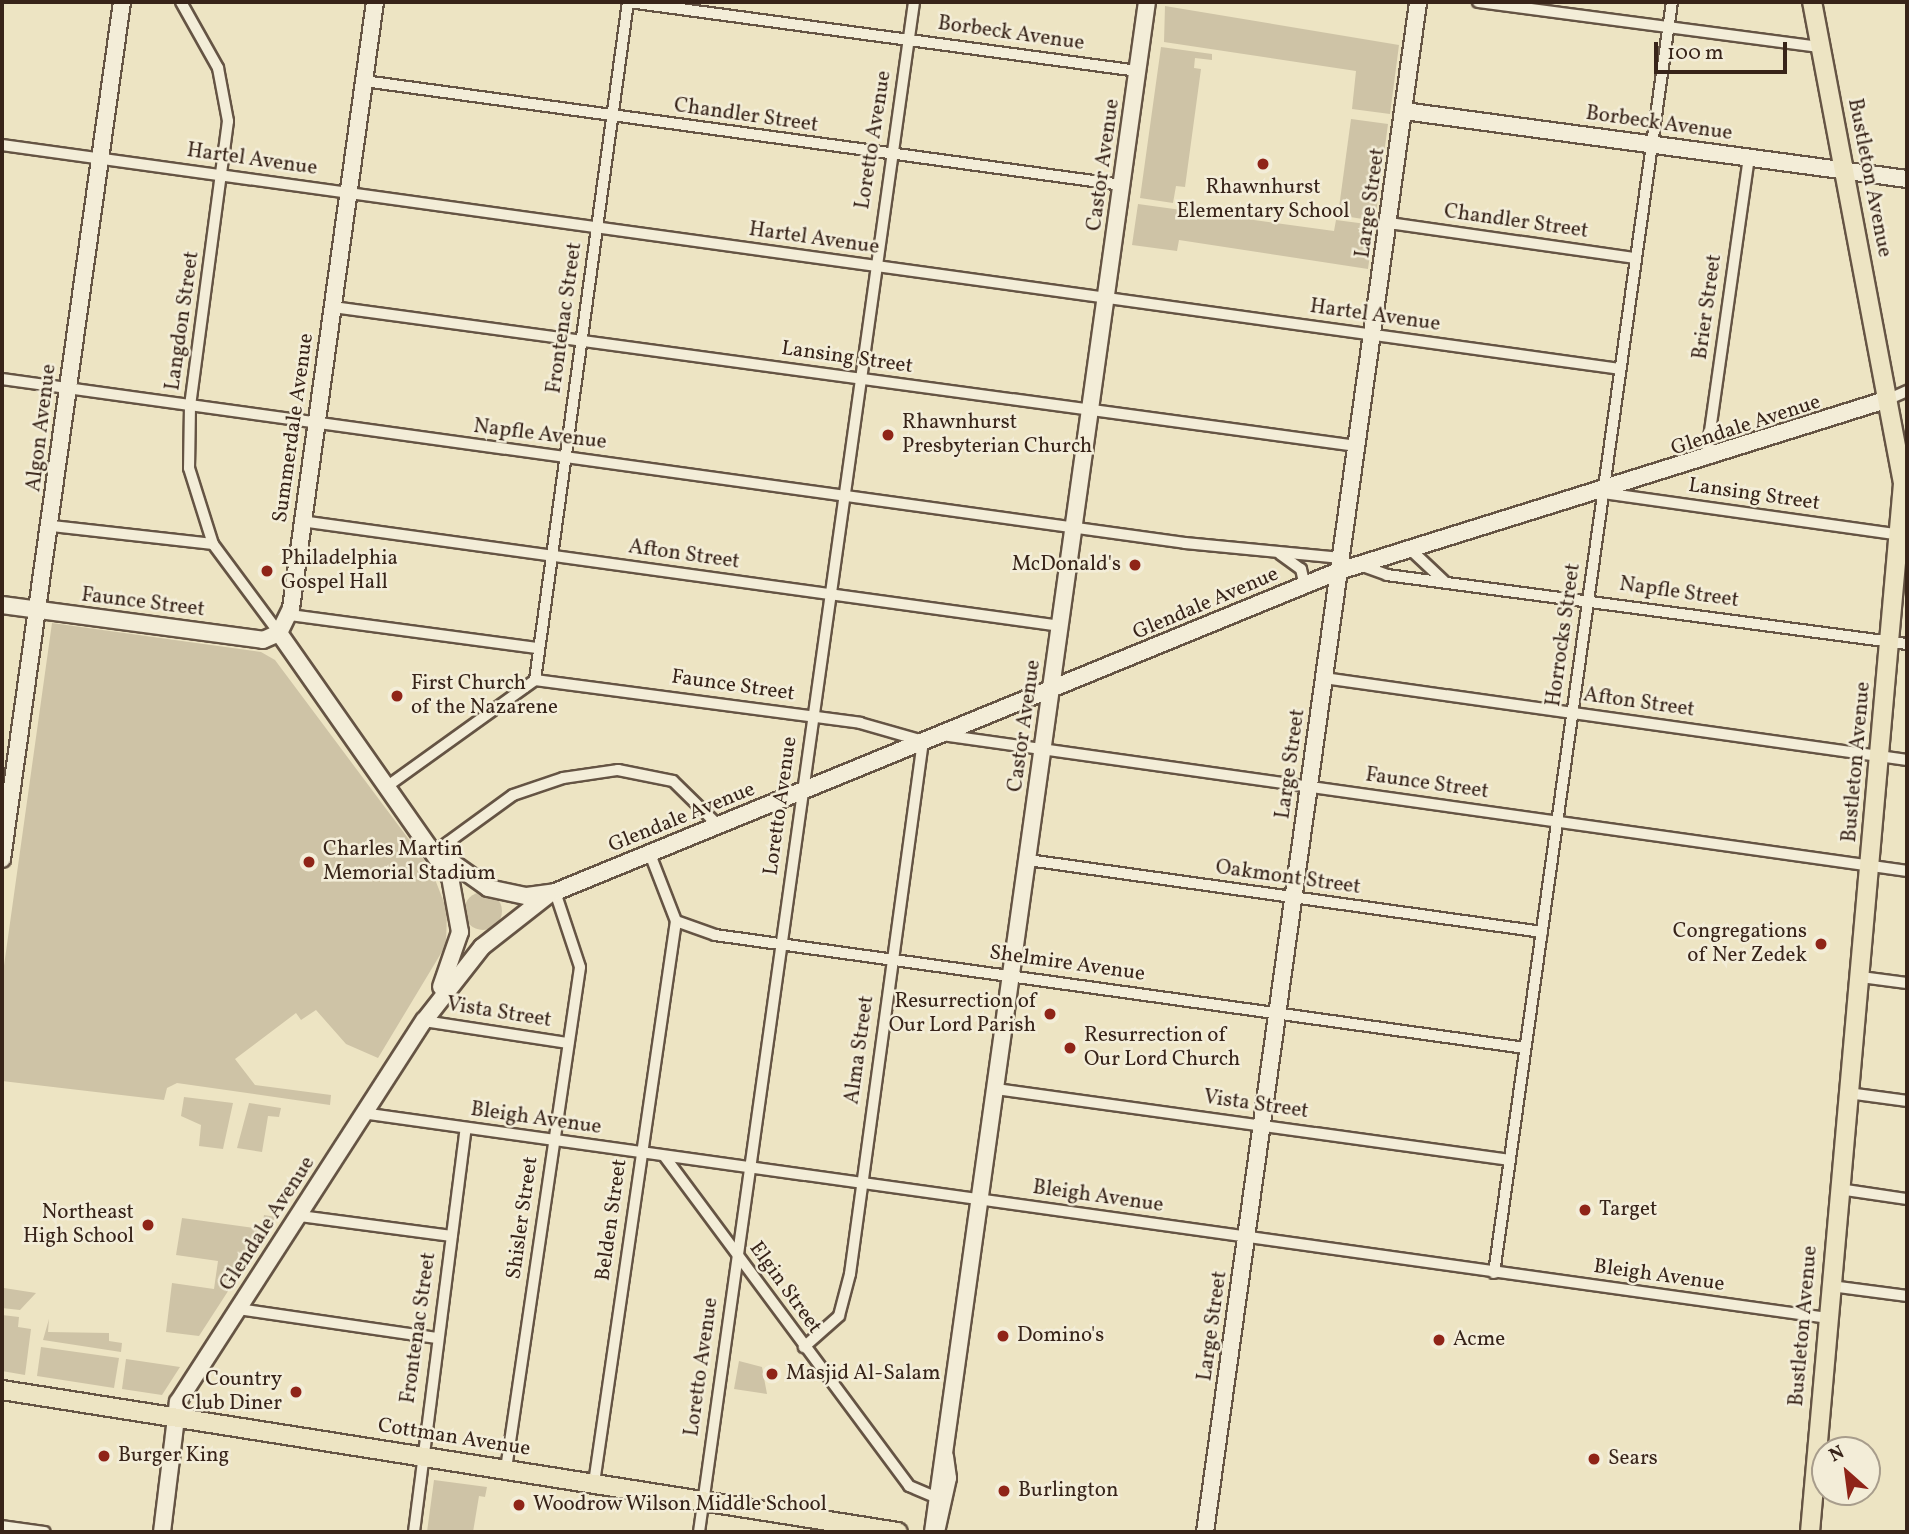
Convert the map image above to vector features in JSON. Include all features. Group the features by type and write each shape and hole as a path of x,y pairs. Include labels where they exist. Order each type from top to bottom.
{"main road":[{"name":"Bustleton Avenue","path":"1810,1532 1879,756 1899,643 1903,483 1812,2"},
{"name":"Cottman Avenue","path":"2,1390 898,1532"}],"street":[{"name":"Algon Avenue","path":"2,859 52,526 97,158 122,2"},
{"name":"Langdon Street","path":"181,2 202,32 225,92 224,176 190,406 189,468 212,544 279,633"},
{"name":"Summerdale Avenue","path":"279,633 290,615 375,2"},
{"name":"Borbeck Avenue","path":"629,2 1138,71"},
{"name":"Frontenac Street","path":"535,680 537,648 629,2"},
{"name":"Loretto Avenue","path":"699,1532 781,943 805,793 812,718 914,2"},
{"name":"Castor Avenue","path":"934,1532 933,1496 945,1456 1147,2"},
{"name":"Large Street","path":"1205,1532 1418,2"},
{"path":"1478,2 1820,47"},
{"name":"Horrocks Street","path":"1494,1273 1672,2"},
{"name":"Chandler Street","path":"364,81 891,156 1122,185"},
{"name":"Borbeck Avenue","path":"1404,111 1907,179"},
{"name":"Hartel Avenue","path":"2,145 875,268 1107,297 1620,369"},
{"name":"Brier Street","path":"1706,462 1749,158"},
{"name":"Chandler Street","path":"1389,223 1636,258"},
{"name":"Lansing Street","path":"333,307 1357,446"},
{"name":"Napfle Avenue","path":"2,379 315,425 843,494 1074,528"},
{"path":"1889,399 1907,391"},
{"name":"Glendale Avenue","path":"176,1417 178,1402 300,1216 362,1113 424,1021 499,932 555,892 718,825 805,793 923,741 1305,586 1340,564 1359,565 1603,493 1706,462 1889,399"},
{"name":"Lansing Street","path":"1603,493 1900,535"},
{"name":"Afton Street","path":"301,521 1061,626"},
{"path":"52,526 212,544"},
{"path":"1074,528 1278,553 1340,564"},
{"path":"1411,550 1446,583"},
{"path":"1278,553 1301,569 1305,586"},
{"name":"Napfle Street","path":"1359,565 1446,583 1899,643"},
{"name":"Faunce Street","path":"2,605 262,640 279,633"},
{"path":"290,615 537,648"},
{"path":"279,633 436,851 460,919 475,936 499,932 508,908 491,889 436,851"},
{"name":"Afton Street","path":"1324,678 1907,760"},
{"path":"389,785 535,680"},
{"name":"Faunce Street","path":"535,680 812,718 923,741"},
{"name":"Faunce Street","path":"942,735 1907,871"},
{"name":"Alma Street","path":"804,1348 829,1328 842,1306 923,741"},
{"path":"436,851 513,796 597,772 673,781 718,825"},
{"path":"650,853 676,921"},
{"name":"Oakmont Street","path":"1028,860 1542,932"},
{"name":"Glendale Avenue","path":"424,1021 456,955 466,895 491,889 527,896 555,892"},
{"name":"Shisler Street","path":"506,1469 579,954 555,892"},
{"name":"Shelmire Avenue","path":"676,921 715,935 1525,1048"},
{"name":"Belden Street","path":"594,1483 676,921"},
{"path":"1861,977 1907,983"},
{"name":"Vista Street","path":"424,1021 568,1043"},
{"name":"Vista Street","path":"996,1088 1510,1160"},
{"path":"1848,1093 1907,1101"},
{"name":"Bleigh Avenue","path":"362,1113 640,1154 1828,1318"},
{"name":"Frontenac Street","path":"414,1532 466,1128"},
{"name":"Elgin Street","path":"665,1157 804,1348 909,1486 933,1496"},
{"path":"1839,1189 1907,1199"},
{"path":"300,1216 452,1236"},
{"path":"1830,1286 1907,1296"},
{"path":"238,1309 437,1338"},
{"path":"162,1532 176,1417"},
{"name":"Castor Avenue","path":"934,1532 948,1478 945,1456"},
{"path":"2,1526 45,1532"}],"shaded area":[{"path":"1165,6 1399,45 1390,114 1352,109 1356,71 1164,42"},
{"path":"1161,47 1212,54 1212,60 1195,58 1194,68 1201,69 1185,187 1176,186 1173,203 1140,198"},
{"path":"1351,119 1388,124 1375,221 1338,215"},
{"path":"1138,204 1334,231 1336,220 1374,225 1368,269 1179,240 1177,251 1132,245"},
{"path":"52,623 261,652 275,660 431,869 447,910 446,945 378,1058 346,1044 316,1010 301,1020 296,1013 235,1059 255,1085 331,1095 330,1105 177,1083 167,1088 164,1100 2,1081 2,980"},
{"path":"483,892 496,898 502,911 496,924 483,930 470,924 464,911 470,898"},
{"path":"184,1097 233,1103 223,1149 199,1146 201,1125 181,1116"},
{"path":"249,1103 281,1108 279,1117 268,1116 262,1152 237,1148"},
{"path":"264,1215 276,1217 199,1336 166,1332 172,1283 214,1289 218,1261 176,1255 182,1218 262,1229"},
{"path":"2,1288 36,1293 20,1310 2,1308"},
{"path":"2,1315 19,1317 18,1327 31,1329 25,1375 2,1371"},
{"path":"49,1319 48,1332 109,1333 109,1341 122,1343 121,1352 43,1340"},
{"path":"41,1347 119,1358 114,1388 37,1376"},
{"path":"126,1359 180,1367 162,1395 122,1389"},
{"path":"739,1361 762,1367 767,1394 734,1389"},
{"path":"434,1480 487,1487 485,1497 479,1496 473,1532 427,1532"}],"place":[{"name":"Rhawnhurst Elementary School","path":"1263,164"},
{"name":"Rhawnhurst Presbyterian Church","path":"888,435"},
{"name":"McDonald's","path":"1135,565"},
{"name":"Philadelphia Gospel Hall","path":"267,571"},
{"name":"First Church of the Nazarene","path":"397,696"},
{"name":"Charles Martin Memorial Stadium","path":"309,862"},
{"name":"Congregations of Ner Zedek","path":"1821,944"},
{"name":"Resurrection of Our Lord Parish","path":"1050,1014"},
{"name":"Resurrection of Our Lord Church","path":"1070,1048"},
{"name":"Target","path":"1585,1210"},
{"name":"Northeast High School","path":"148,1225"},
{"name":"Domino's","path":"1003,1336"},
{"name":"Acme","path":"1439,1340"},
{"name":"Masjid Al-Salam","path":"772,1374"},
{"name":"Country Club Diner","path":"296,1392"},
{"name":"Burger King","path":"104,1456"},
{"name":"Sears","path":"1594,1459"},
{"name":"Burlington","path":"1004,1491"},
{"name":"Woodrow Wilson Middle School","path":"519,1505"}]}
